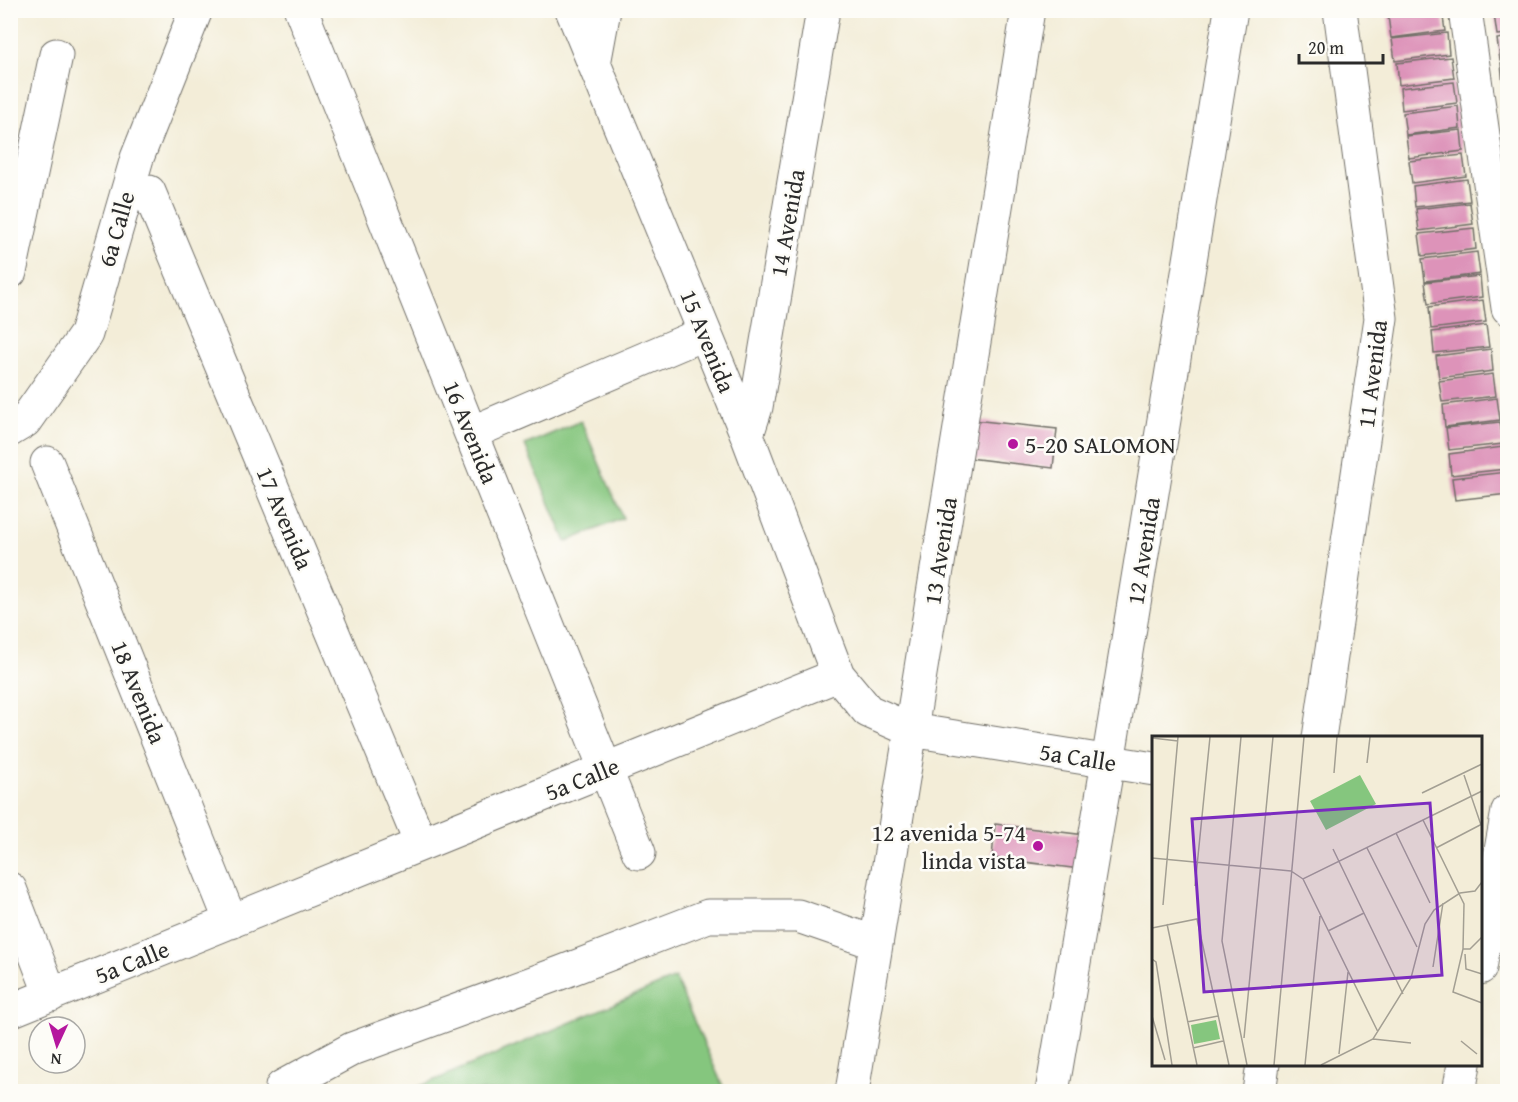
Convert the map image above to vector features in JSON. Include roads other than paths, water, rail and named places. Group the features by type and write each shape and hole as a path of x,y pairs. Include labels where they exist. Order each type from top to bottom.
{"street":[{"name":"6a Calle","path":"10,430 26,421 86,334 137,158 196,10"},
{"name":"16 Avenida","path":"301,10 639,854"},
{"name":"15 Avenida","path":"572,10 747,435 838,675"},
{"path":"594,64 604,10"},
{"name":"14 Avenida","path":"747,435 756,407 823,10"},
{"name":"13 Avenida","path":"852,1092 1028,10"},
{"name":"12 Avenida","path":"1052,1092 1231,10"},
{"name":"11 Avenida","path":"1319,736 1382,318 1340,10"},
{"path":"1465,10 1508,308"},
{"path":"10,272 56,55"},
{"name":"17 Avenida","path":"149,192 421,844"},
{"path":"471,433 705,333"},
{"name":"18 Avenida","path":"47,463 231,922"},
{"name":"5a Calle","path":"10,1011 838,675 868,711 911,730 1152,769"},
{"path":"1482,953 1500,822"},
{"path":"10,889 51,995"},
{"path":"282,1087 352,1049 708,916 798,916 876,943"},
{"path":"1258,1092 1263,1066"},
{"path":"1459,1092 1464,1066"}],"place":[{"name":"5-20 SALOMON","path":"1013,444"},
{"name":"12 avenida 5-74 linda vista","path":"1038,846"}]}
